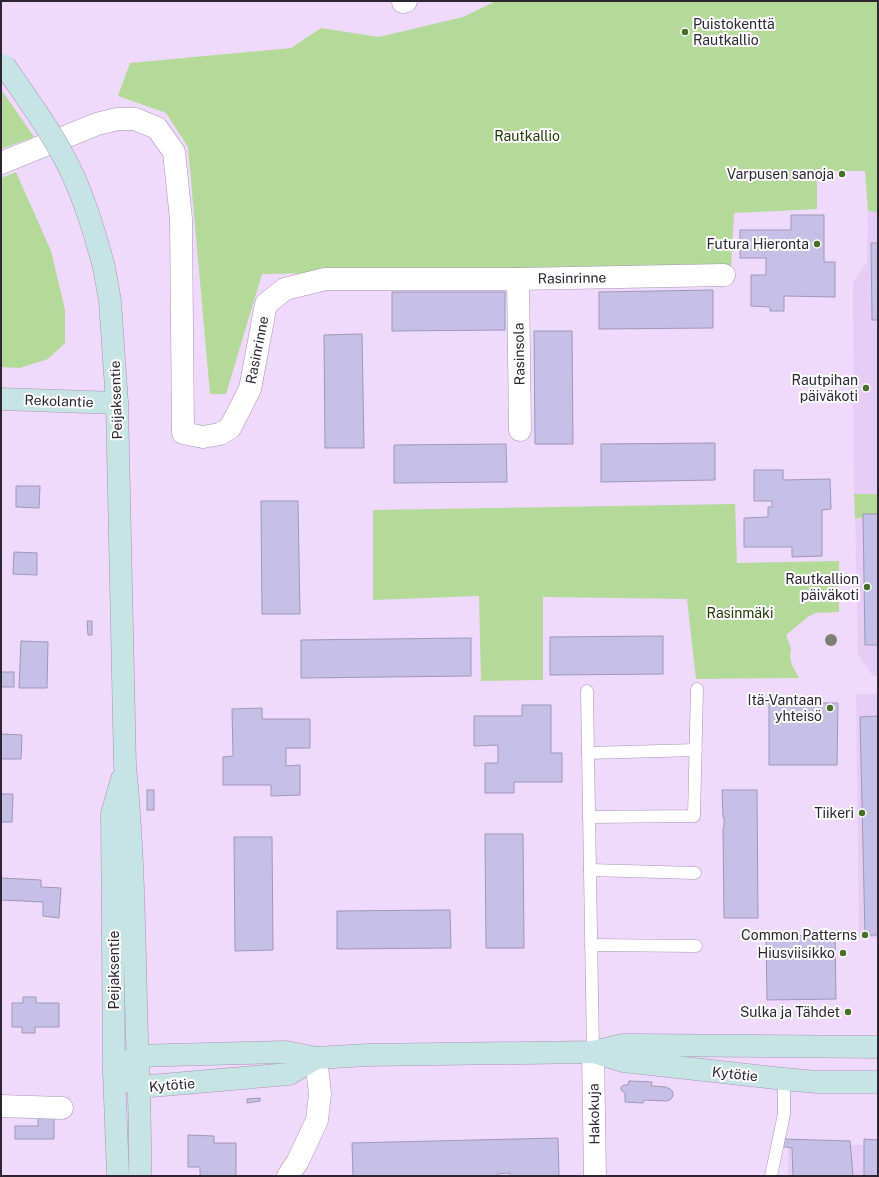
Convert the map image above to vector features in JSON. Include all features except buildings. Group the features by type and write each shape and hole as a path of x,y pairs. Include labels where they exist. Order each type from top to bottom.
{"main road":[{"name":"Peijaksentie","path":"3,62 67,162 84,201 104,267 110,301 117,403 125,766 130,812 137,1056 141,1123 140,1176"},
{"name":"Rekolantie","path":"1,399 117,403"},
{"name":"Peijaksentie","path":"118,1176 114,1072 112,814 125,766"},
{"name":"Kytötie","path":"137,1056 286,1052 316,1058 375,1055 593,1052 623,1045 878,1047"},
{"name":"Kytötie","path":"593,1052 623,1061 784,1079 817,1082 878,1082"},
{"path":"114,1072 137,1056"},
{"name":"Kytötie","path":"114,1072 139,1087 289,1074 316,1058"}],"street":[{"name":"Rasinrinne","path":"1,163 97,124 117,119 135,119 157,128 174,152 181,219 183,433 203,437 220,434 230,428 250,389 266,304 285,289 325,279 518,279 724,275"},
{"name":"Rasinsola","path":"518,279 520,430"},
{"name":"Hakokuja","path":"593,1052 595,1176"},
{"path":"288,1176 298,1161 317,1120 320,1094 316,1058"},
{"path":"1,1106 62,1108"}],"lane":[{"path":"589,817 694,816 697,689"},
{"path":"587,691 593,1052"},
{"path":"588,753 696,750"},
{"path":"590,870 695,873"},
{"path":"591,945 696,946"},
{"path":"771,1176 784,1114 784,1079"}],"shaded area":[{"name":"Rautpihan päiväkoti","path":"868,211 878,212 878,494 854,494 853,282 867,262"},
{"name":"Rautkallion päiväkoti","path":"855,518 878,518 878,676 873,676 858,655"},
{"path":"856,694 878,694 878,938 859,937"},
{"path":"788,1145 878,1145 878,1176 788,1176"}],"green space":[{"name":"Rautkallio","path":"496,1 878,1 878,212 868,211 865,171 817,171 817,209 734,213 731,269 262,274 226,394 210,394 188,147 166,113 118,96 130,63 291,48 321,28 379,37 463,17"},
{"path":"1,89 34,137 1,149"},
{"path":"16,172 51,251 65,310 65,343 48,359 20,368 1,367 1,178"},
{"path":"854,494 878,494 878,518 855,518"},
{"name":"Rasinmäki","path":"735,504 737,563 839,561 839,612 816,613 809,616 786,635 791,648 790,657 792,665 799,678 696,679 687,599 543,597 543,680 481,681 479,596 373,600 373,510"}],"place":[{"name":"Puistokenttä Rautkallio","path":"685,32"},
{"name":"Varpusen sanoja","path":"842,174"},
{"name":"Futura Hieronta","path":"817,244"},
{"name":"Rautpihan päiväkoti","path":"866,388"},
{"name":"Rautkallion päiväkoti","path":"867,587"},
{"name":"Itä-Vantaan yhteisö","path":"830,708"},
{"name":"Tiikeri","path":"862,813"},
{"name":"Common Patterns","path":"865,935"},
{"name":"Hiusviisikko","path":"843,953"},
{"name":"Sulka ja Tähdet","path":"848,1012"}]}
